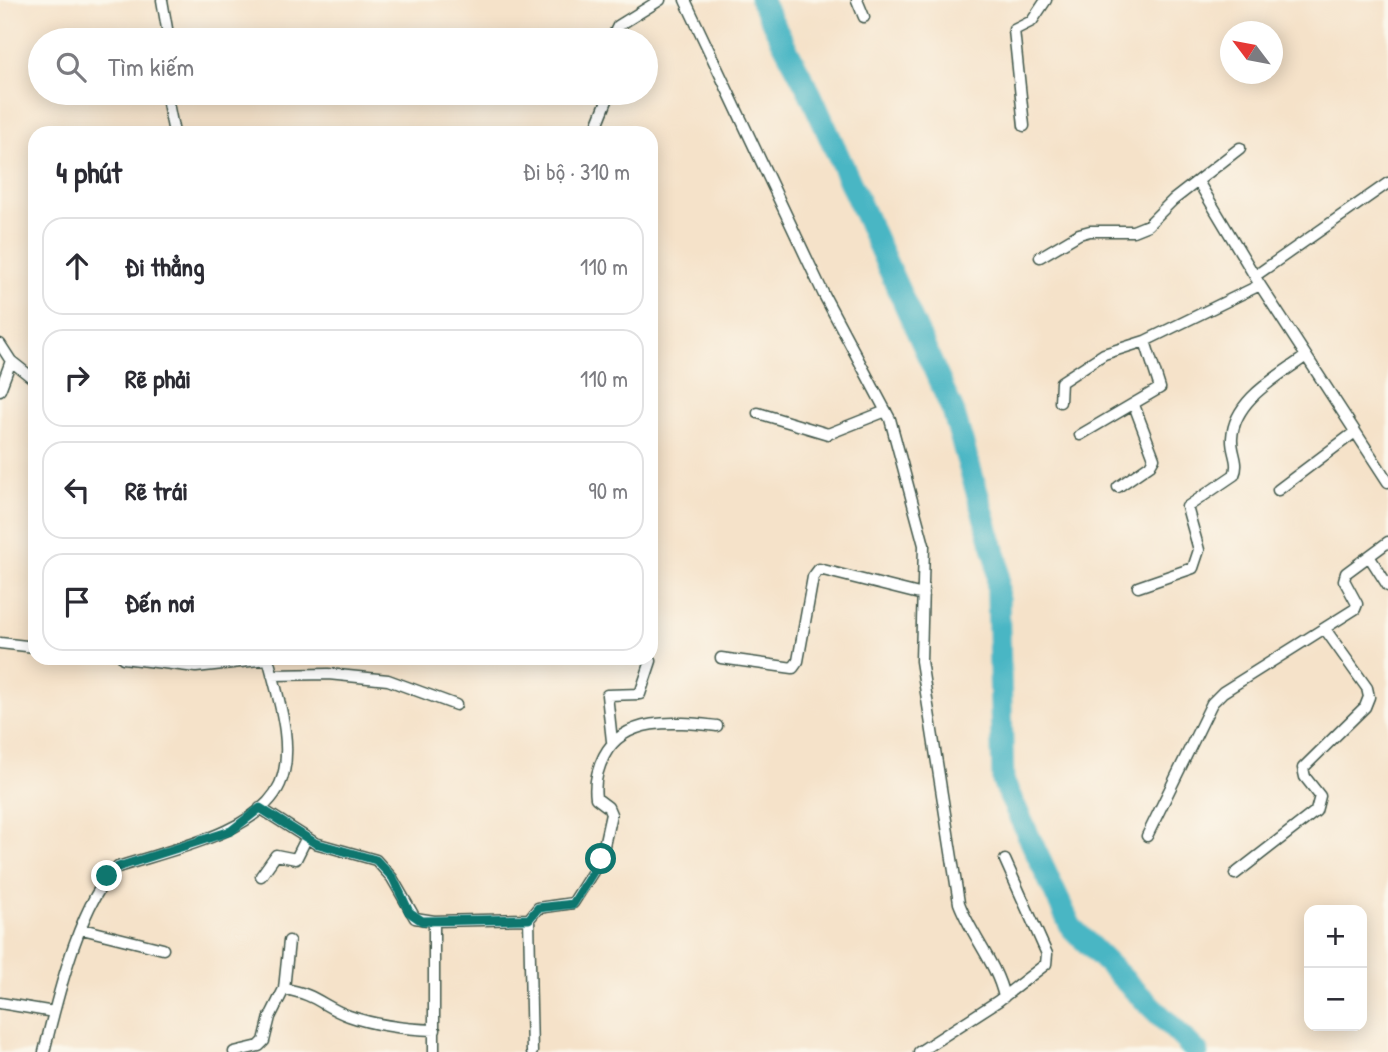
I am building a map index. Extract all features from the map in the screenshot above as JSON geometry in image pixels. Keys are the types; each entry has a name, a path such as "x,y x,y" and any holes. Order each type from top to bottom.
{"street":[{"path":"162,0 167,28"},
{"path":"617,28 660,0"},
{"path":"685,0 824,295 886,411 924,545 921,661 959,904 1004,997"},
{"path":"857,0 864,17"},
{"path":"1024,126 1014,30 1032,21 1046,0"},
{"path":"168,105 173,126"},
{"path":"597,126 605,105"},
{"path":"1040,257 1079,234 1090,231 1133,231 1148,225 1173,200 1199,183 1240,148"},
{"path":"1199,183 1258,281 1388,482"},
{"path":"1060,402 1060,382 1104,354 1145,341 1258,281 1388,183"},
{"path":"1080,435 1160,388 1145,341"},
{"path":"0,344 11,360 28,374"},
{"path":"1138,587 1193,568 1199,551 1187,507 1234,475 1237,461 1232,442 1233,429 1244,405 1306,356"},
{"path":"0,390 11,360"},
{"path":"1118,487 1150,465 1154,458 1134,405"},
{"path":"758,413 828,434 886,411"},
{"path":"1278,489 1355,432"},
{"path":"1147,835 1212,703 1223,692 1355,609 1356,601 1344,580 1346,573 1388,542"},
{"path":"1369,556 1388,586"},
{"path":"721,658 793,668 798,661 813,577 819,569 923,595"},
{"path":"1235,874 1316,811 1320,796 1305,778 1303,768 1365,707 1367,688 1325,629"},
{"path":"0,643 28,646"},
{"path":"180,665 225,665"},
{"path":"46,1051 54,1012 82,929 100,887 118,867 231,831 260,808 281,783 285,765 282,717 268,665"},
{"path":"532,1052 529,919 538,908 573,904 601,859 611,814 608,807 596,799 596,778 612,741 607,695 640,694 650,665"},
{"path":"272,675 328,674 388,680 456,705"},
{"path":"612,741 630,730 657,724 717,726"},
{"path":"260,808 306,839 376,860 393,878 409,912 415,918 434,922 529,919"},
{"path":"261,876 276,855 296,859 306,839"},
{"path":"919,1052 1004,997 1044,967 1048,958 1005,860"},
{"path":"434,922 434,1052"},
{"path":"82,929 163,948"},
{"path":"234,1052 259,1046 264,1041 270,1017 284,989 289,941"},
{"path":"284,989 306,993 349,1017 396,1028 435,1030"},
{"path":"0,1003 54,1012"}],"waterway":[{"path":"761,0 810,93 953,411 997,560 1003,781 1071,927 1197,1052"}],"route":[{"path":"107,876 118,867 231,831 260,808 306,839 327,847 364,855 385,866 409,912 422,921 529,919 531,913 538,908 573,904 601,859"}]}
